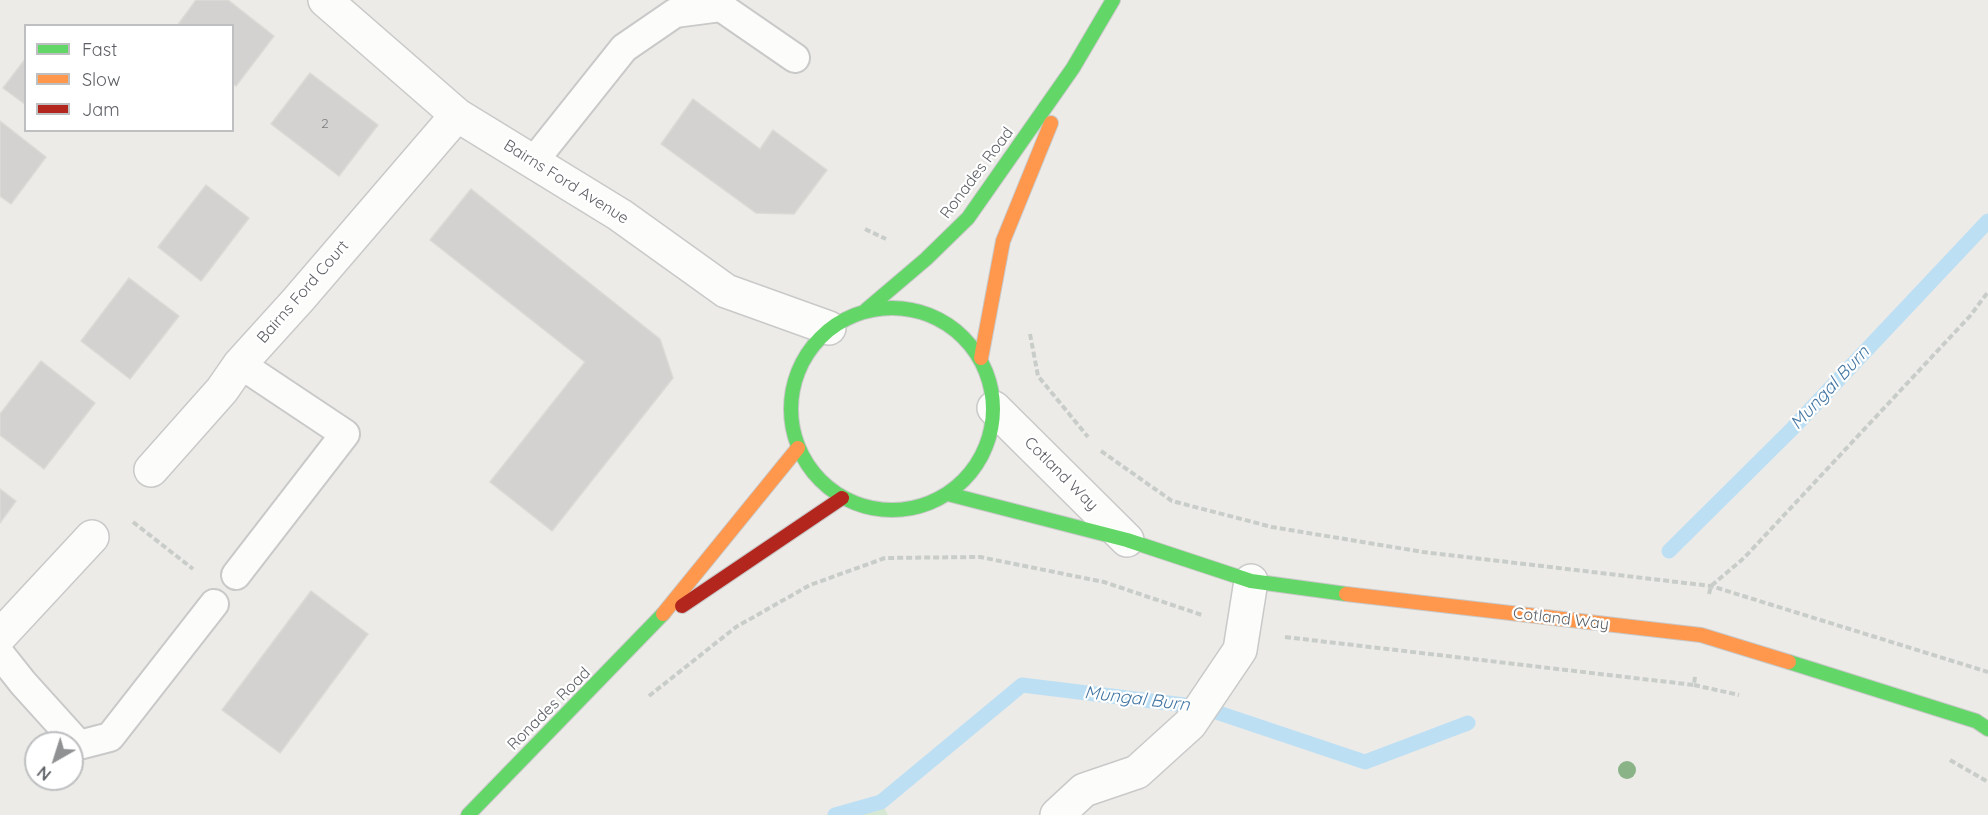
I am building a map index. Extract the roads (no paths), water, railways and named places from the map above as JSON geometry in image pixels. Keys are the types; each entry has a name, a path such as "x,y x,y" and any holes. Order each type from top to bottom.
{"main road":[{"name":"Ronades Road","path":"866,310 926,259 968,218 1073,68 1113,0"},
{"name":"Ronades Road","path":"981,358 1003,241 1073,68"},
{"path":"910,308 944,321 981,358 994,408 982,456 948,494 914,508 877,510 842,498 816,476 798,448 790,411 800,364 829,328 866,310 910,308"},
{"name":"Ronades Road","path":"468,815 653,626 798,448"},
{"name":"Cotland Way","path":"948,494 1127,540 1251,581 1318,591 1701,635 1976,721 1988,729"},
{"name":"Ronades Road","path":"653,626 842,498"}],"street":[{"name":"Bairns Ford Avenue","path":"325,0 457,115 620,215 726,291 829,328"},
{"name":"Bairns Ford Court","path":"151,470 457,115"},
{"name":"Cotland Way","path":"994,408 1127,540"},
{"path":"0,636 92,537"},
{"path":"1057,815 1084,790 1137,772 1190,724 1242,640 1251,581"}],"lane":[{"path":"533,162 624,48 675,13 721,7 795,58"},
{"path":"236,575 345,434 240,364"},
{"path":"0,654 79,745 110,737 214,604"}],"waterway":[{"name":"Mungal Burn","path":"1669,551 1792,429 1988,221"},
{"name":"Mungal Burn","path":"835,815 881,802 1022,685 1201,707 1365,762 1468,723"}]}
